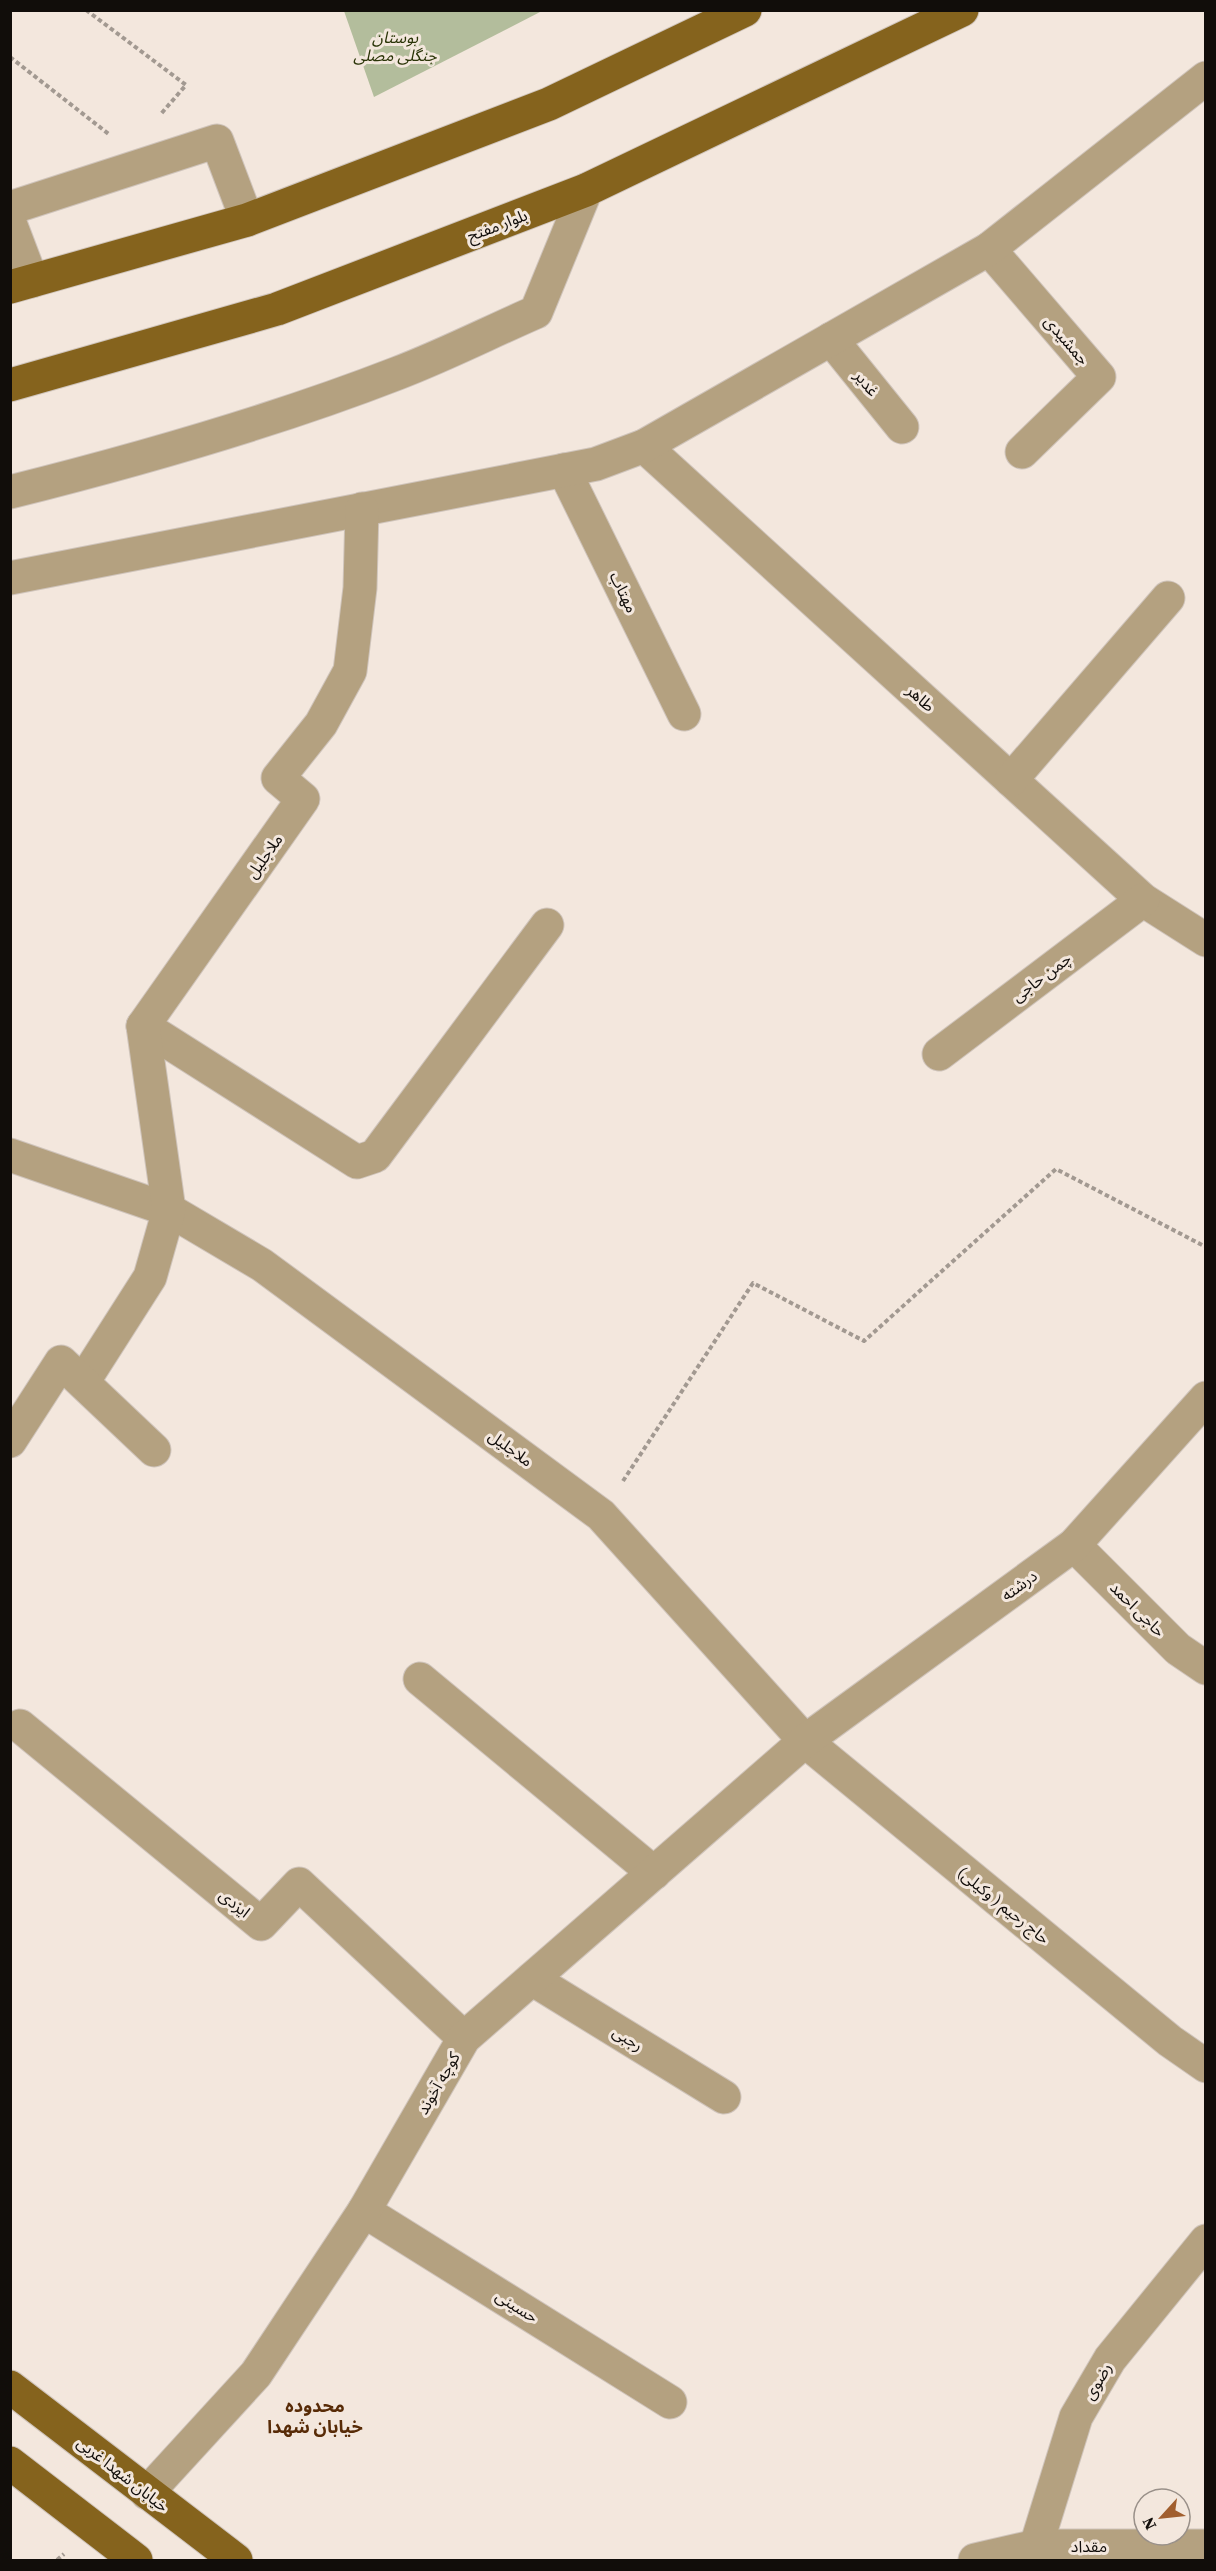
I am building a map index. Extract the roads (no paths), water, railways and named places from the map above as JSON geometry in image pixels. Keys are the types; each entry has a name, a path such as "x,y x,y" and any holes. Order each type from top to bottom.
{"main road":[{"path":"21,284 247,220 549,105 745,10"},
{"name":"بلوار مفتح","path":"10,385 277,309 586,190 962,10"},
{"name":"خیابان شهدا غربی","path":"10,2387 236,2560"},
{"path":"10,2463 136,2560"}],"street":[{"path":"10,578 596,464 644,446 989,249 1206,78"},
{"path":"10,208 217,141 247,220"},
{"path":"10,492 261,422 400,373 536,312 586,190"},
{"path":"10,223 21,284"},
{"name":"جمشیدی","path":"989,249 1099,377 1022,452"},
{"name":"غدیر","path":"831,339 902,427"},
{"name":"طاهر","path":"644,446 1143,900 1206,940"},
{"name":"مهتاب","path":"564,470 684,714"},
{"name":"ملاجلیل","path":"143,1026 303,799 278,778 321,724 350,671 360,588 362,509"},
{"path":"1011,780 1168,598"},
{"name":"چمن حاجی","path":"939,1054 1143,900"},
{"path":"143,1026 357,1162 375,1156 547,925"},
{"path":"83,1382 150,1277 169,1210 143,1026"},
{"name":"ملاجلیل","path":"10,1155 169,1210 262,1265 601,1515 805,1742"},
{"path":"10,1441 62,1362 154,1450"},
{"name":"درشته","path":"805,1742 1074,1545 1206,1398"},
{"name":"حاجی احمد","path":"1074,1545 1178,1649 1206,1668"},
{"path":"420,1679 654,1873"},
{"name":"ایزدی","path":"20,1726 261,1924 299,1884 464,2038"},
{"name":"کوچه آخوند","path":"147,2493 256,2374 364,2211 464,2038 805,1742"},
{"name":"حاج رحیم ( وکیلی)","path":"805,1742 1170,2041 1206,2066"},
{"name":"رجبی","path":"532,1979 724,2097"},
{"name":"حسینی","path":"364,2211 670,2402"},
{"name":"رضوی","path":"1036,2546 1076,2417 1110,2359 1206,2241"},
{"name":"مقداد","path":"975,2560 1036,2546 1206,2546"}],"district":[{"name":"محدوده خیابان شهدا","path":"315,2415"}],"park label":[{"name":"بوستان جنگلی مصلی","path":"395,46"}]}
